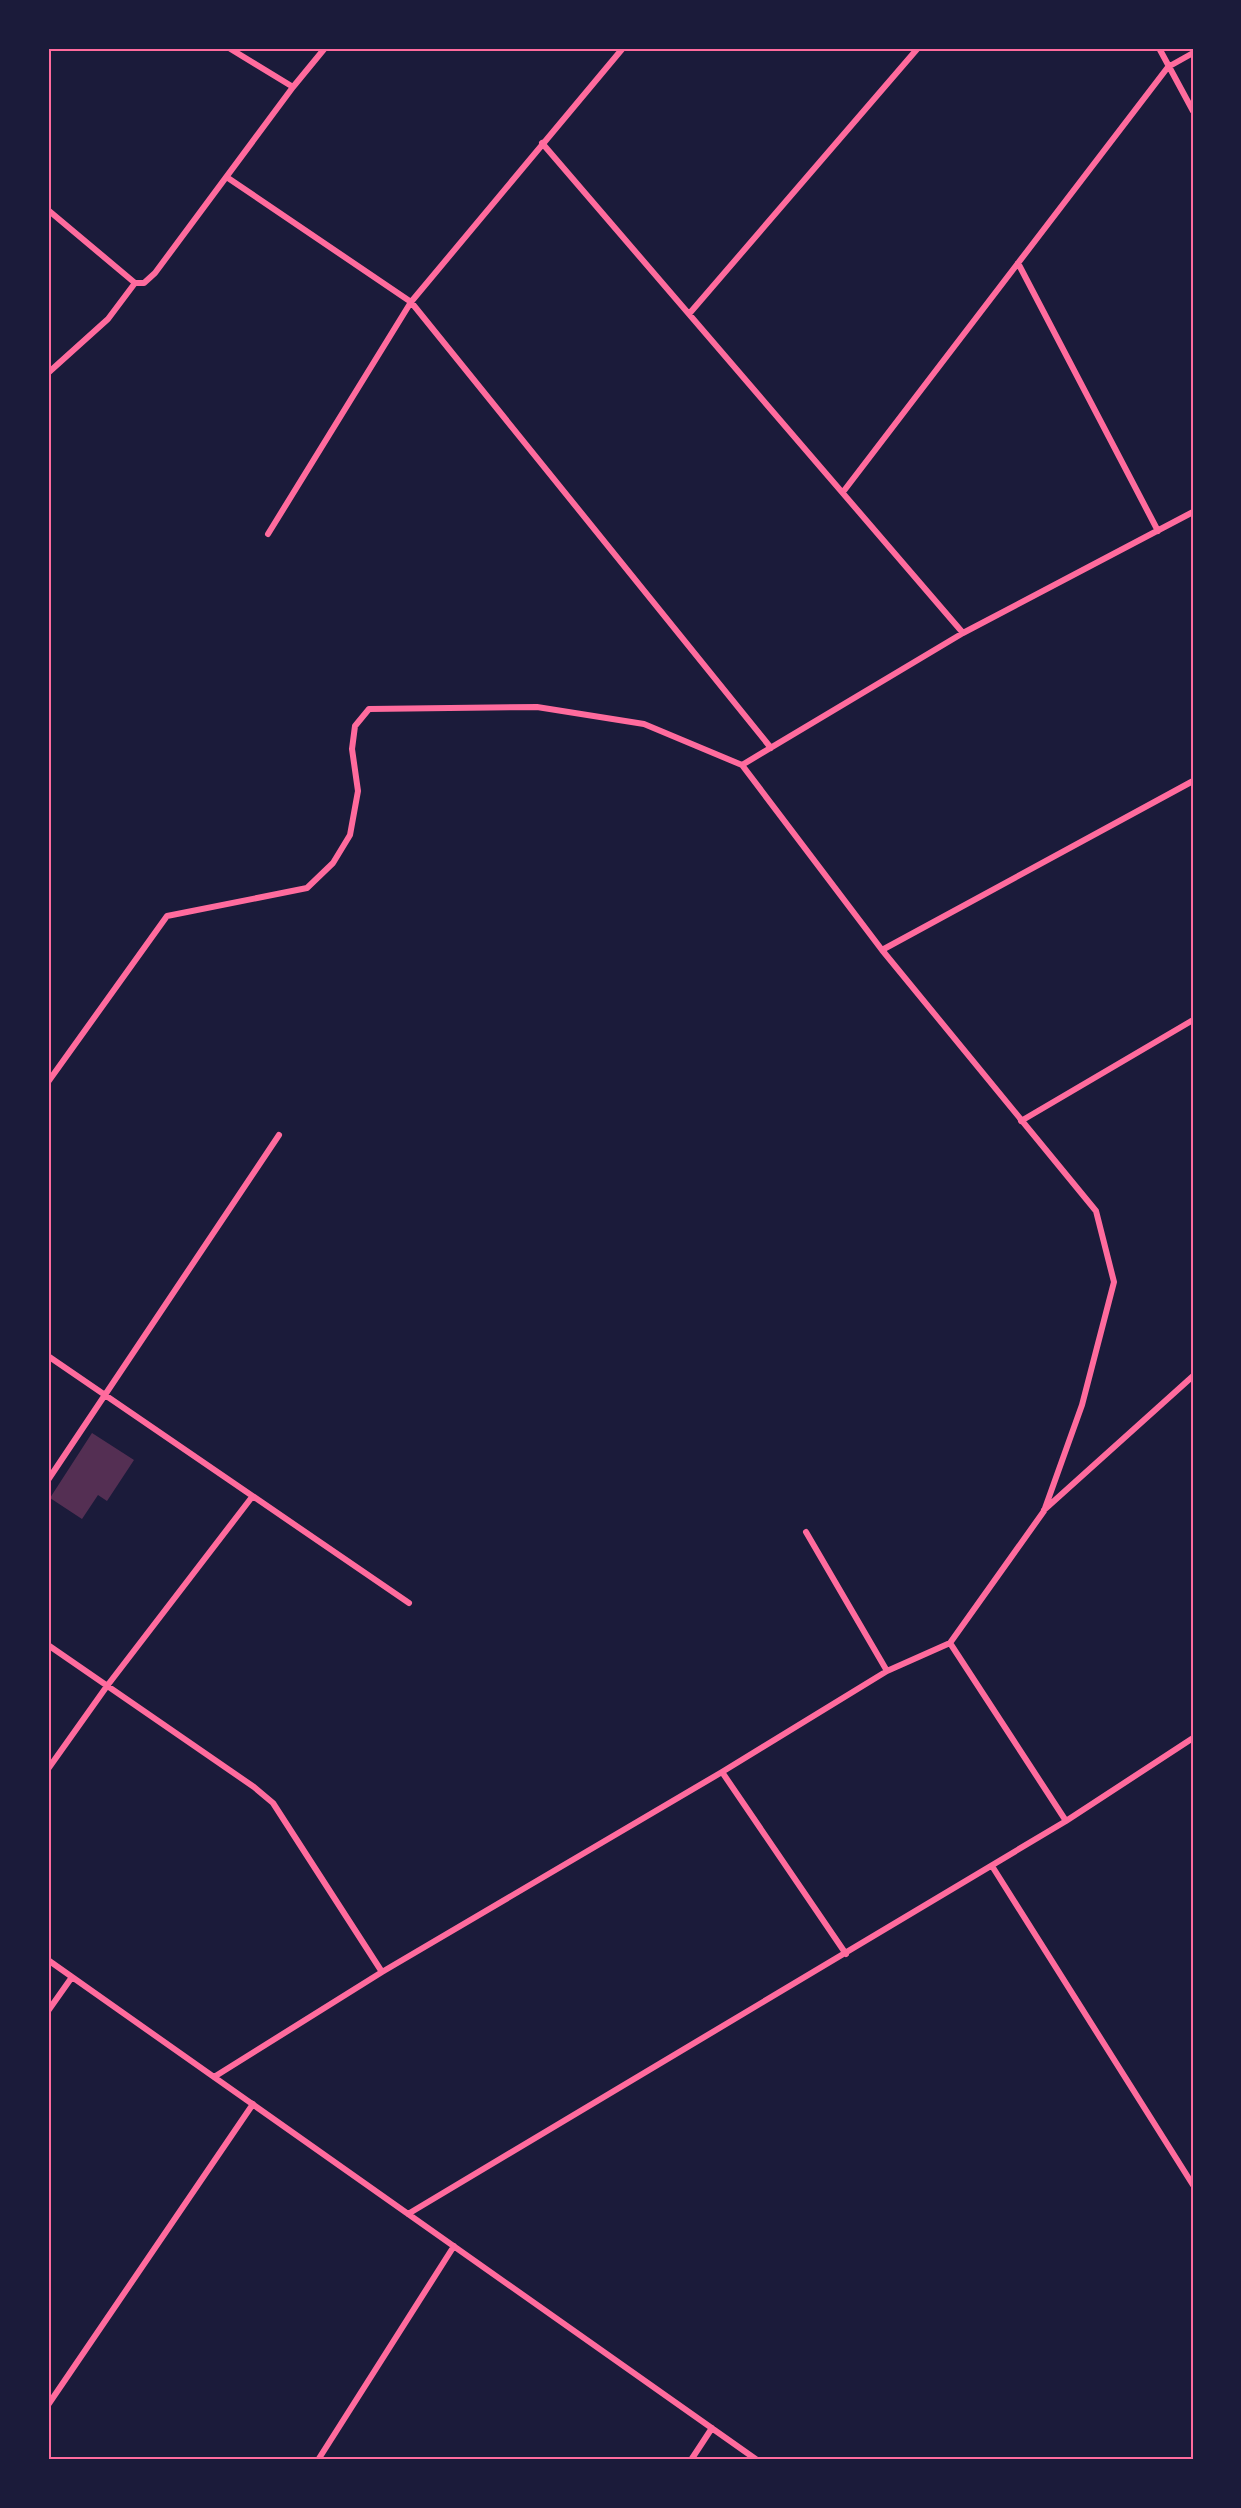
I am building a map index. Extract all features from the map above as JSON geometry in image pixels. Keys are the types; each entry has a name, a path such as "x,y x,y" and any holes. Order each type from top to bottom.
{"street":[{"path":"229,48 293,87"},
{"path":"48,210 135,282 144,283 155,273 228,178 293,87 325,48"},
{"path":"268,534 411,302 623,48"},
{"path":"689,314 918,48"},
{"path":"1158,48 1193,111"},
{"path":"843,492 1168,67 1193,53"},
{"path":"542,143 963,633"},
{"path":"228,178 411,302 771,748"},
{"path":"1018,264 1158,531"},
{"path":"48,373 108,319 135,282"},
{"path":"742,765 963,633 1193,512"},
{"path":"48,1082 167,916 307,888 333,863 350,835 357,791 352,749 355,726 369,709 537,707 644,724 742,765 882,950 1096,1211 1114,1282 1082,1406 1044,1511"},
{"path":"882,950 1193,781"},
{"path":"1021,1121 1193,1020"},
{"path":"48,1480 279,1136"},
{"path":"48,1356 409,1603"},
{"path":"214,2077 382,1972 722,1772 887,1671 950,1643 1044,1511 1193,1376"},
{"path":"48,1769 107,1686 252,1497"},
{"path":"806,1532 887,1671"},
{"path":"950,1643 1066,1821"},
{"path":"48,1645 254,1787 273,1803 382,1972"},
{"path":"408,2214 992,1866 1192,1740"},
{"path":"722,1772 846,1954"},
{"path":"992,1866 1193,2185"},
{"path":"48,1960 757,2460"},
{"path":"48,2011 72,1977"},
{"path":"48,2405 253,2104"},
{"path":"318,2460 454,2246"},
{"path":"691,2460 712,2428"}],"building":[{"path":"92,1433 134,1460 107,1501 98,1495 82,1519 50,1498"}]}
